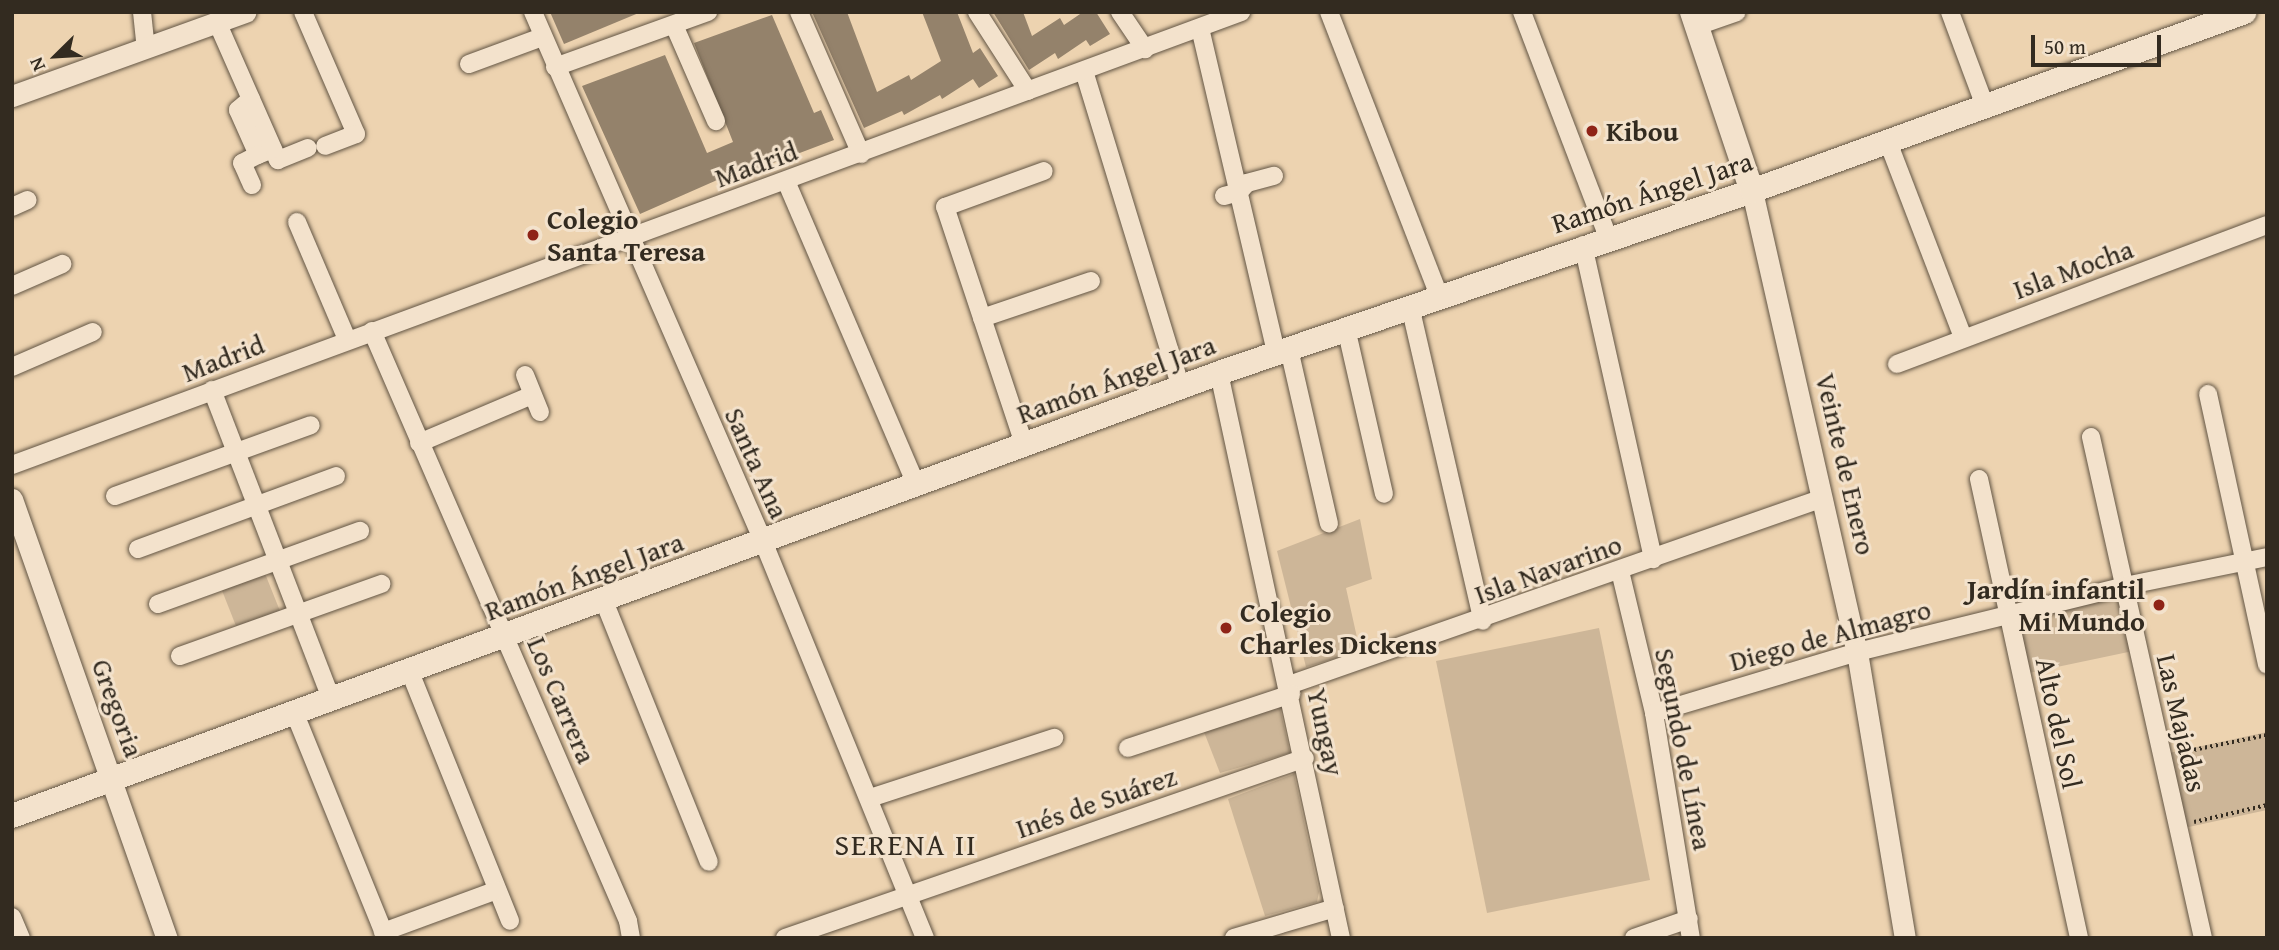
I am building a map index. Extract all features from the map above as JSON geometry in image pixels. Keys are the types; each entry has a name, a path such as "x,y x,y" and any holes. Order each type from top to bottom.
{"main road":[{"name":"Ramón Ángel Jara","path":"12,816 507,637 1219,373 1583,245 1752,191 2245,12"},
{"name":"Veinte de Enero","path":"1695,19 1752,191"}],"street":[{"path":"142,12 146,48"},
{"path":"12,96 245,12"},
{"path":"217,22 251,99 265,152 278,160 356,134 303,12"},
{"name":"Santa Ana","path":"533,12 763,541 925,938"},
{"path":"555,67 708,12"},
{"path":"799,12 861,154"},
{"path":"977,12 1028,91"},
{"path":"1120,12 1145,49"},
{"name":"Madrid","path":"12,465 346,339 631,239 1241,12"},
{"path":"1329,12 1439,296"},
{"path":"1522,12 1608,237"},
{"path":"1695,19 1737,12"},
{"path":"1950,12 1984,106"},
{"path":"674,25 716,121"},
{"path":"1200,28 1231,194 1283,351 1329,523"},
{"path":"469,64 542,37"},
{"path":"1084,71 1181,388"},
{"path":"1888,142 1963,337"},
{"path":"252,186 242,163 265,152"},
{"path":"1024,444 945,207 1044,171"},
{"path":"1231,194 1247,183 1274,176"},
{"path":"786,181 915,485"},
{"name":"Veinte de Enero","path":"1752,191 1857,652 1905,938"},
{"path":"297,222 346,339"},
{"name":"Isla Mocha","path":"1897,364 2267,225"},
{"path":"1583,245 1653,559"},
{"path":"12,286 62,264"},
{"path":"982,318 1091,281"},
{"path":"1410,306 1483,621"},
{"path":"1346,328 1384,494"},
{"name":"Los Carrera","path":"372,331 419,443 507,637 628,921 631,938"},
{"path":"12,367 93,332"},
{"name":"Yungay","path":"1219,373 1305,758 1341,938"},
{"path":"524,375 540,412"},
{"path":"212,390 332,701"},
{"path":"2208,394 2267,665"},
{"path":"419,443 532,395"},
{"path":"115,496 311,425"},
{"name":"Las Majadas","path":"2091,437 2203,938"},
{"path":"138,549 336,476"},
{"name":"Alto del Sol","path":"1979,479 2079,938"},
{"name":"Isla Navarino","path":"1128,748 1823,498"},
{"name":"Gregoria","path":"12,499 114,779 167,938"},
{"path":"158,604 360,531"},
{"name":"Diego de Almagro","path":"1654,713 1857,652 2125,586 2267,557"},
{"name":"Segundo de Línea","path":"1619,571 1654,713 1691,938"},
{"path":"180,656 381,584"},
{"path":"604,601 709,862"},
{"path":"411,672 510,921"},
{"path":"295,714 385,935 497,890"},
{"path":"870,798 1054,738"},
{"name":"Inés de Suárez","path":"785,938 1305,758"},
{"path":"1234,938 1335,908"},
{"path":"12,917 21,938"},
{"path":"1634,938 1689,919"}],"path":[{"path":"2162,756 2267,735"},
{"path":"2178,825 2267,805"}],"shaded area":[{"path":"1360,519 1372,579 1346,588 1360,651 1306,667 1277,551"},
{"path":"264,571 280,611 236,626 221,588"},
{"path":"2122,596 2133,651 2029,673 2017,621"},
{"path":"1599,628 1650,880 1487,913 1436,661"},
{"path":"1279,704 1290,753 1220,773 1204,732"},
{"path":"2267,732 2267,810 2184,828 2169,753"},
{"path":"1294,774 1319,892 1317,902 1265,916 1228,799"}],"building":[{"path":"550,12 641,12 564,44"},
{"path":"812,12 847,12 877,92 909,75 911,80 941,61 922,12 957,12 973,53 980,48 998,76 979,88 973,79 942,99 940,95 904,115 902,111 864,128"},
{"path":"993,12 1023,12 1032,36 1060,18 1064,25 1083,12 1096,12 1110,34 1090,46 1086,40 1058,59 1055,53 1029,70"},
{"path":"772,15 814,113 821,110 834,140 726,181 724,177 640,214 582,86 665,55 707,153 733,142 694,43"}],"place":[{"name":"Kibou","path":"1592,131"},
{"name":"Colegio Santa Teresa","path":"533,235"},
{"name":"Jardín infantil Mi Mundo","path":"2159,605"},
{"name":"Colegio Charles Dickens","path":"1226,628"}],"district":[{"name":"SERENA II","path":"906,844"}]}
